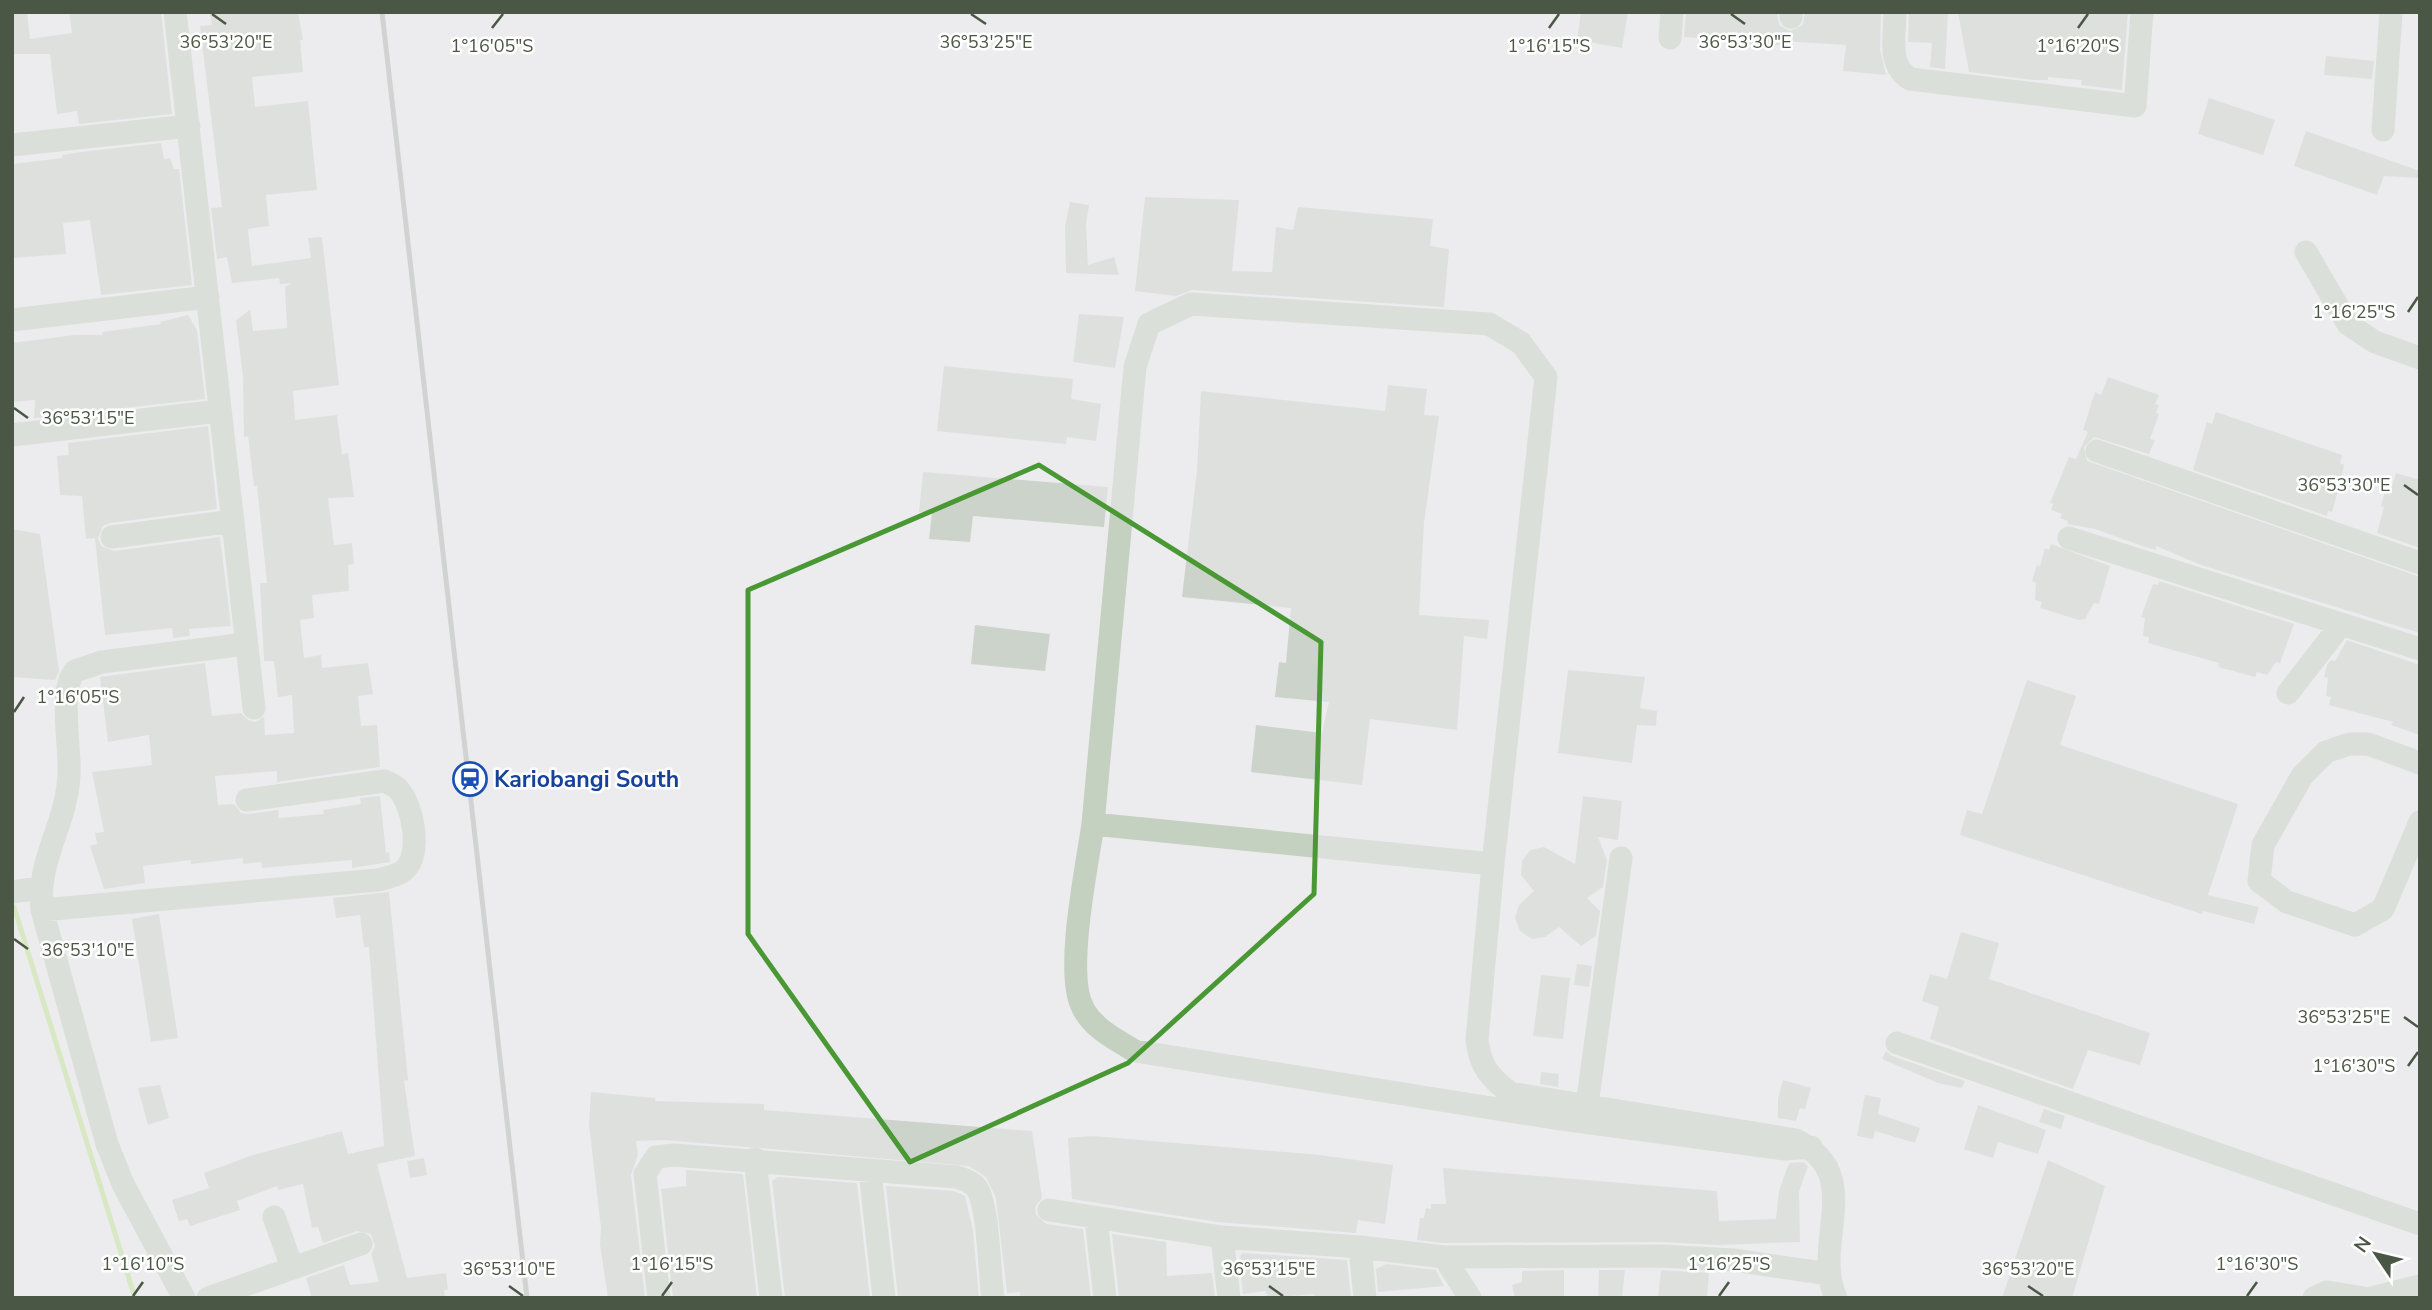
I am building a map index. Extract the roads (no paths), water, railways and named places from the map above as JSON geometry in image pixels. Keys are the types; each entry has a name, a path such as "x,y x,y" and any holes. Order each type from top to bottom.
{"street":[{"path":"174,12 254,708"},
{"path":"1670,38 1672,12"},
{"path":"1895,12 1894,64 1899,73 1910,79 2135,106 2142,12"},
{"path":"2383,130 2392,12"},
{"path":"12,145 189,126"},
{"path":"2306,252 2348,324 2375,342 2420,358"},
{"path":"12,320 208,297"},
{"path":"1811,1147 1785,1149 1554,1118 1135,1051 1103,1032 1082,1006 1074,960 1093,824 1135,367 1149,324 1191,304 1489,324 1521,343 1546,377 1493,864 1477,1040 1479,1059 1489,1077 1510,1093 1796,1140 1811,1147 1818,1151 1829,1168 1834,1201 1829,1274 1836,1298"},
{"path":"12,435 220,411"},
{"path":"2097,451 2420,563"},
{"path":"112,537 233,521"},
{"path":"2069,538 2340,626 2420,649"},
{"path":"2288,693 2340,626"},
{"path":"184,1298 123,1185 107,1144 41,899 68,794 66,687 75,670 102,662 246,644"},
{"path":"2420,763 2368,744 2349,744 2326,752 2302,776 2263,845 2259,881 2287,902 2355,925 2383,909 2420,822"},
{"path":"12,892 41,899 377,880 397,875 413,857 414,840 407,803 398,789 384,781 247,800"},
{"path":"1093,824 1493,864"},
{"path":"1587,1105 1621,858"},
{"path":"1897,1043 2420,1224"},
{"path":"659,1298 645,1174 656,1157 674,1155 755,1159 957,1177 970,1182 979,1191 982,1206 993,1298"},
{"path":"755,1159 771,1298"},
{"path":"870,1171 884,1298"},
{"path":"1049,1210 1222,1237 1360,1247 1444,1257 1661,1256 1733,1260 1829,1274"},
{"path":"274,1217 292,1267"},
{"path":"1096,1219 1105,1298"},
{"path":"1222,1237 1229,1298"},
{"path":"208,1298 361,1244"},
{"path":"1360,1247 1365,1298"},
{"path":"1444,1257 1470,1298"},
{"path":"2372,1298 2420,1286"},
{"path":"2314,1298 2327,1292 2364,1298"}],"waterway":[{"path":"14,907 135,1298"}],"railway":[{"path":"382,12 527,1298"}],"place":[{"name":"Kariobangi South","path":"470,779"}]}
